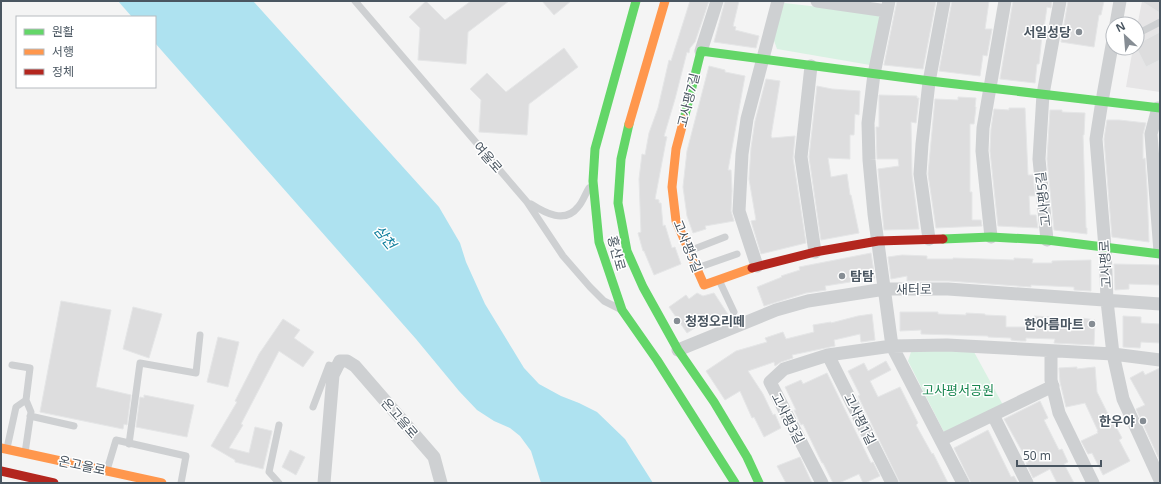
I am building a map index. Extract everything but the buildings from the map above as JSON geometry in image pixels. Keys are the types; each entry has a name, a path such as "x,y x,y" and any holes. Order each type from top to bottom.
{"street":[{"name":"홍산로","path":"636,1 595,149 593,181 599,242 622,310 657,360 735,483"},
{"name":"홍산로","path":"665,1 633,108 623,153 618,203 627,251 643,287 678,350 714,402 747,457 759,483"},
{"name":"고사평7길","path":"676,149 701,51 717,1"},
{"path":"757,266 739,211 742,154 746,119 778,1"},
{"path":"929,238 920,174 929,82 944,1"},
{"path":"1117,16 1120,1"},
{"path":"824,2 888,6 874,74 868,123 869,160 892,346 963,483"},
{"path":"991,237 982,151 983,128 1004,6"},
{"path":"1043,94 1059,7"},
{"path":"701,51 929,82 1159,108 1151,134 1160,253"},
{"name":"고사평로","path":"1110,56 1096,139 1105,248 1107,301 1113,354 1123,399 1160,480"},
{"path":"811,66 801,157 815,252"},
{"name":"고사평5길","path":"1043,94 1039,159 1047,240"},
{"name":"고사평5길","path":"676,149 672,187 676,222 704,285 757,266 815,252 878,241 991,237 1047,240 1105,248 1160,253"},
{"name":"새터로","path":"678,350 776,310 808,302 885,289 948,289 1160,304"},
{"name":"고사평3길","path":"822,483 770,382 784,369 828,355 892,346 947,345 1113,354 1160,360"},
{"path":"1051,351 1051,380 1059,413 1093,483"},
{"name":"고사평1길","path":"828,355 892,483"},
{"path":"324,483 333,375 342,364"},
{"name":"온고을로","path":"342,364 355,366 434,457 441,483"},
{"path":"941,440 1053,386"},
{"path":"993,415 1027,483"},
{"name":"온고을로","path":"4,449 162,483"},
{"path":"104,483 107,471"},
{"name":"온고을로","path":"1,472 54,483"}],"lane":[{"name":"여울로","path":"355,1 527,202 563,256 604,301 622,310"},
{"path":"1145,30 1160,22"},
{"path":"527,202 543,212 556,216 568,215 578,208 593,181"},
{"path":"689,251 725,237"},
{"path":"696,268 737,254"},
{"path":"719,280 734,312"},
{"path":"129,444 140,363 196,373 200,335"},
{"path":"313,407 330,365 342,364"},
{"path":"12,366 30,368 26,400 31,412 25,453"},
{"path":"4,449 16,407 26,400"},
{"path":"30,416 74,426"},
{"path":"279,425 269,472 279,483"},
{"path":"107,471 116,440 186,456 181,483"}],"shaded area":[{"path":"1142,1 1160,1 1160,92 1126,87 1132,56 1145,56 1145,16 1139,16"}],"green space":[{"path":"784,3 881,14 870,65 777,49 773,38"},
{"name":"고사평서공원","path":"912,349 974,352 1003,405 944,432 908,361"}],"water":[{"name":"삼천","path":"118,1 253,1 439,207 460,243 466,262 485,304 524,368 539,384 561,396 597,412 625,439 653,483 541,483 531,451 520,436 510,428 494,421 477,410 459,391 416,339 156,44 156,16 131,16"}],"traffic: fast":[{"path":"636,1 595,149 593,181 599,242 622,310 657,360 735,483"},
{"path":"684,119 701,51 930,81 1160,108"},
{"path":"629,124 621,159 618,203 627,251 643,287 678,350 714,402 747,457 759,483"},
{"path":"943,239 991,237 1047,240 1160,254"}],"traffic: slow":[{"path":"629,124 665,1"},
{"path":"684,119 676,149 672,187 676,221 704,285 752,268"},
{"path":"1,448 162,483"}],"traffic: jam":[{"path":"752,268 815,252 878,241 943,239"},
{"path":"1,471 54,483"}],"place":[{"name":"서일성당","path":"1079,32"},
{"name":"탐탐","path":"842,276"},
{"name":"청정오리떼","path":"677,321"},
{"name":"한아름마트","path":"1092,324"},
{"name":"한우야","path":"1143,421"}]}
